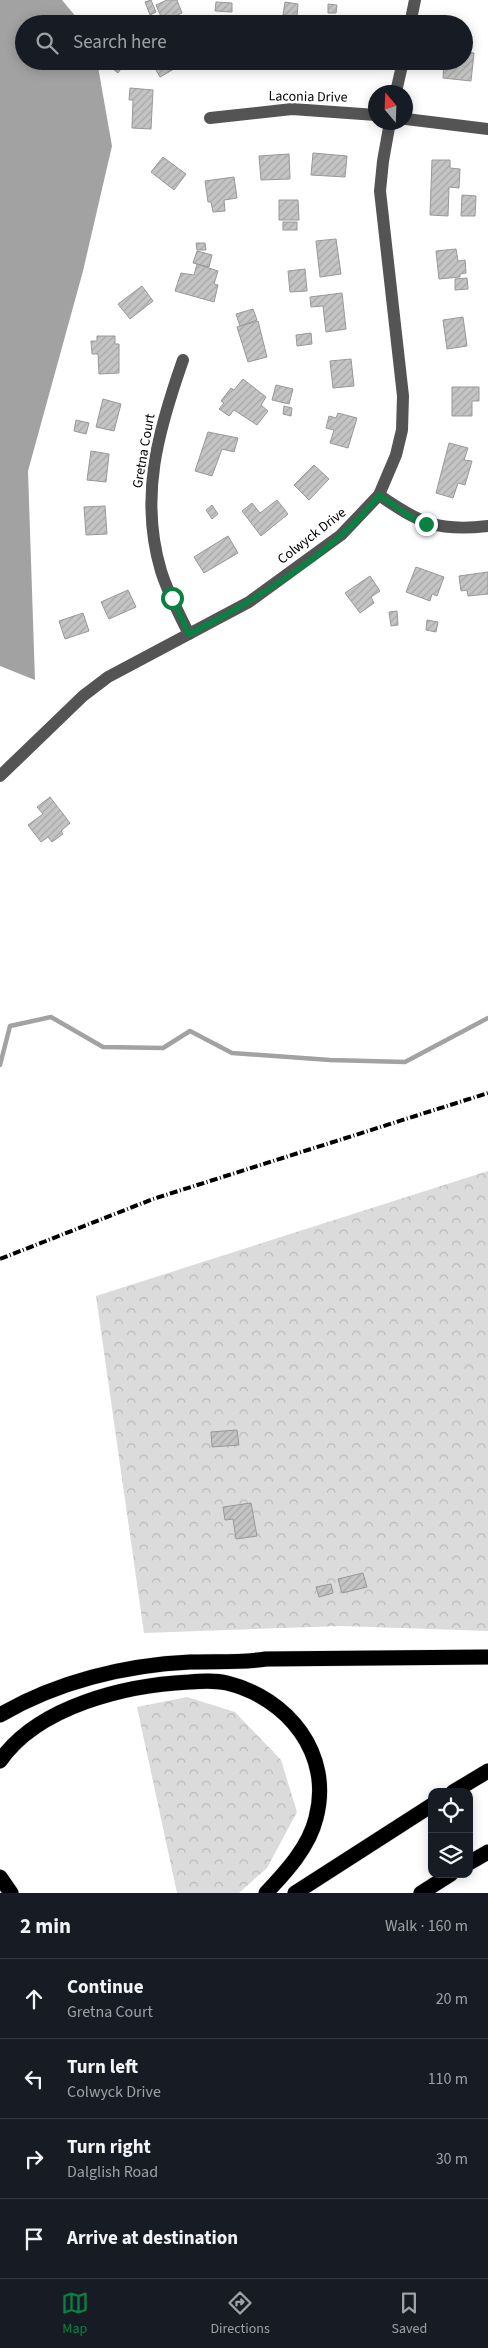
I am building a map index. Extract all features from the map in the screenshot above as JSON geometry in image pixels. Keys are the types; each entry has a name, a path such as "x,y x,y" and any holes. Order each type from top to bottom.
{"highway":[{"path":"0,1715 67,1686 119,1670 146,1666 190,1662 240,1663 266,1658 488,1657"},
{"path":"0,1761 9,1748 34,1727 61,1713 127,1690 178,1682 212,1681 226,1682 270,1700 291,1718 306,1741 316,1767 319,1800 316,1819 300,1852 266,1893"},
{"path":"460,1788 488,1771"},
{"path":"295,1893 428,1807"},
{"path":"473,1861 488,1852"},
{"path":"0,1877 11,1893"},
{"path":"421,1893 445,1878"}],"street":[{"path":"412,15 415,0"},
{"path":"398,85 401,70"},
{"name":"Laconia Drive","path":"210,118 292,108 368,114"},
{"path":"413,120 488,129"},
{"name":"Colwyck Drive","path":"0,776 83,696 108,677 249,602 341,535 379,495 396,455 402,430 401,371 380,191 389,130"},
{"name":"Gretna Court","path":"183,360 169,398 156,452 150,501 155,545 162,573 189,634"},
{"path":"379,495 409,516 426,524 455,529 488,526"}],"green space":[{"path":"488,1171 488,1631 342,1626 144,1633 96,1296"},
{"path":"187,1697 235,1712 281,1760 297,1812 267,1868 239,1893 177,1893 137,1707"}],"shaded area":[{"path":"0,0 62,0 74,15 15,15 15,70 99,70 112,146 83,271 28,471 35,680 0,666"}],"building":[{"path":"151,0 156,12 150,15 145,2"},
{"path":"167,0 177,0 182,13 177,15 160,15 156,5"},
{"path":"216,2 232,3 232,12 215,11"},
{"path":"285,2 298,4 297,15 283,15"},
{"path":"328,4 337,5 336,13 328,13"},
{"path":"156,70 172,70 160,77"},
{"path":"443,70 472,70 471,81 443,78"},
{"path":"130,88 153,90 151,129 132,128 133,100 129,100"},
{"path":"313,153 347,156 345,177 311,175"},
{"path":"289,154 290,179 261,180 259,156"},
{"path":"163,157 186,174 174,190 151,172"},
{"path":"432,160 450,160 450,168 460,169 459,188 449,187 448,216 430,215"},
{"path":"234,177 237,198 224,200 225,211 213,212 211,202 208,202 205,181"},
{"path":"462,195 476,196 475,216 461,216"},
{"path":"279,200 298,200 299,220 279,220"},
{"path":"283,222 297,222 297,230 283,230"},
{"path":"336,239 341,274 320,277 316,241"},
{"path":"196,243 205,243 206,250 197,250"},
{"path":"456,249 458,261 465,260 466,273 460,274 460,277 439,279 436,251"},
{"path":"197,251 212,255 209,267 193,263"},
{"path":"197,264 218,271 214,284 218,285 214,302 175,291 181,273 194,275"},
{"path":"305,269 307,291 290,292 288,271"},
{"path":"467,278 468,289 455,290 455,279"},
{"path":"142,286 153,301 130,319 118,304"},
{"path":"342,293 346,329 326,332 323,306 311,307 310,297"},
{"path":"253,309 257,320 240,326 236,314"},
{"path":"463,317 467,346 447,349 443,320"},
{"path":"258,321 267,357 248,362 237,327"},
{"path":"311,333 312,344 297,346 296,335"},
{"path":"97,336 115,336 115,344 119,344 119,373 99,374 98,354 92,354 91,341 97,341"},
{"path":"351,359 354,386 333,388 330,361"},
{"path":"243,379 266,397 261,405 268,411 257,425 234,410 229,416 219,409 224,403 221,401 231,388 234,390"},
{"path":"276,385 293,389 289,404 272,400"},
{"path":"452,387 479,387 479,401 472,401 472,416 452,416"},
{"path":"103,399 121,404 114,431 96,427"},
{"path":"284,406 292,408 291,416 283,414"},
{"path":"338,413 357,418 348,448 330,443 334,430 326,428 329,416 336,418"},
{"path":"76,420 89,423 86,434 74,431"},
{"path":"208,432 238,438 234,452 222,449 212,476 195,471"},
{"path":"449,443 468,448 464,460 472,461 465,485 458,483 453,498 436,493"},
{"path":"91,451 109,454 106,482 87,480"},
{"path":"314,465 329,479 309,500 294,485"},
{"path":"277,500 288,514 261,536 242,511 252,503 260,513"},
{"path":"212,505 218,514 212,519 206,510"},
{"path":"105,506 107,534 86,535 84,507"},
{"path":"228,536 238,553 204,573 194,557"},
{"path":"416,567 444,577 437,596 432,594 430,601 406,592"},
{"path":"488,572 488,594 468,596 467,590 461,591 459,576"},
{"path":"370,576 380,591 371,597 374,603 360,613 345,593"},
{"path":"128,590 136,607 109,619 101,602"},
{"path":"397,611 398,625 391,626 389,612"},
{"path":"83,613 89,631 65,639 59,621"},
{"path":"427,620 438,622 436,632 426,630"},
{"path":"50,797 70,823 61,831 63,834 52,842 48,837 41,842 28,825 43,814 37,807"},
{"path":"237,1430 239,1445 212,1447 211,1432"},
{"path":"251,1503 257,1536 236,1539 233,1519 225,1520 223,1507"},
{"path":"363,1573 367,1587 342,1593 338,1579"},
{"path":"331,1584 333,1593 319,1597 316,1587"}],"waterway":[{"path":"0,1065 10,1026 51,1017 103,1047 163,1048 190,1031 232,1053 330,1060 405,1062 488,1018"}],"railway":[{"path":"0,1259 153,1199 488,1093"}],"route":[{"path":"172,598 189,634 222,618 295,570 341,535 357,521 379,495 409,516 426,524"}]}
